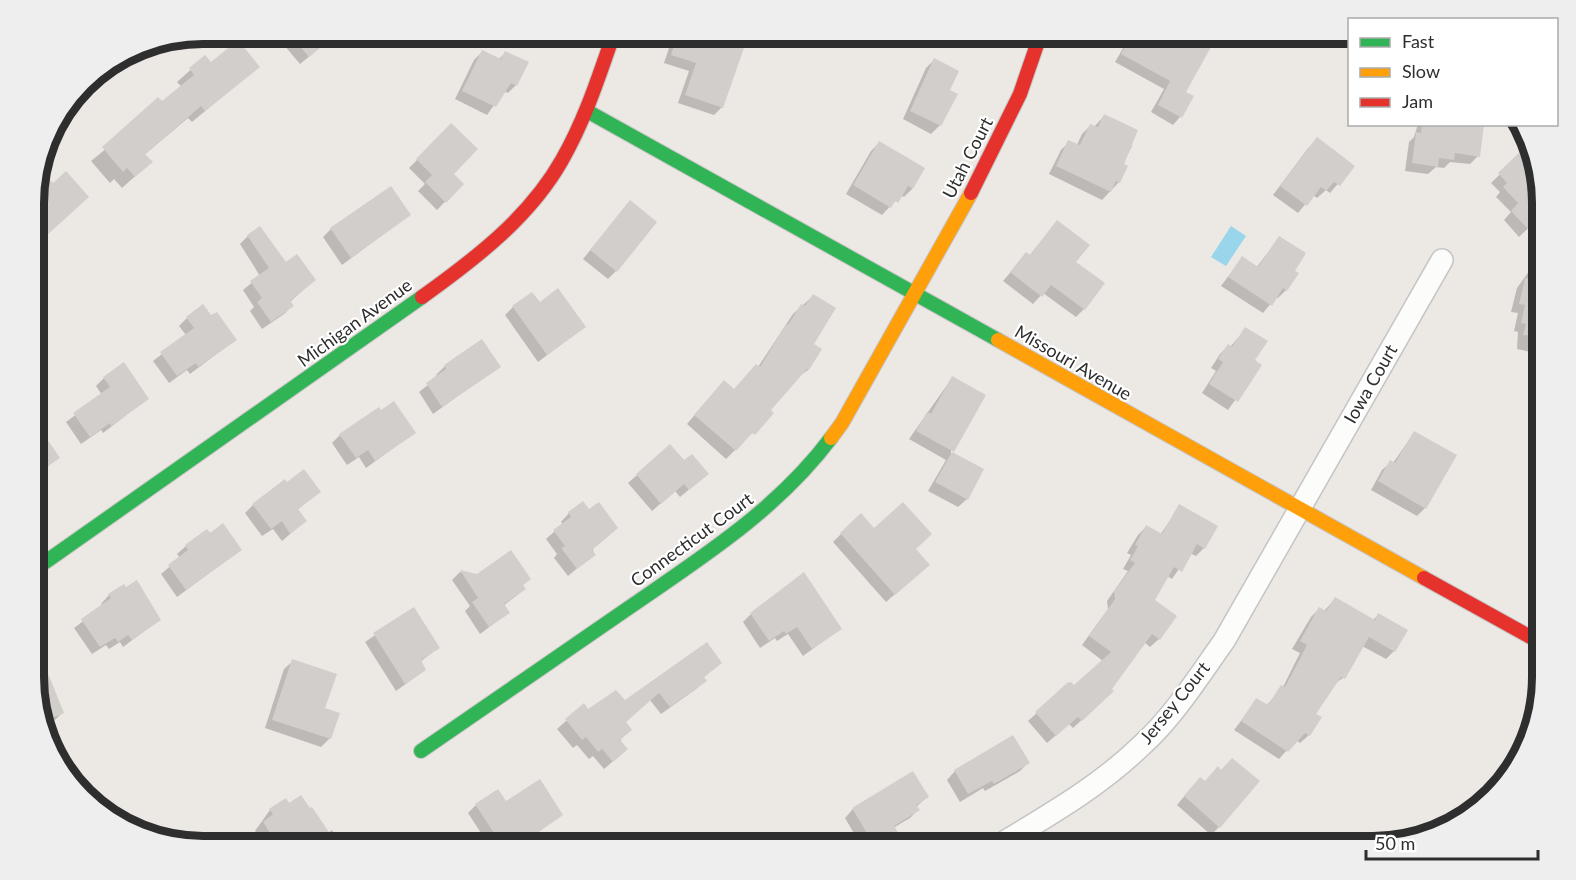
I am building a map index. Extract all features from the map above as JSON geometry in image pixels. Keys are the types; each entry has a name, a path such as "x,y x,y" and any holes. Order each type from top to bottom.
{"street":[{"name":"Michigan Avenue","path":"44,563 177,473 423,296 503,231 549,180 572,145 587,111 610,44"},
{"name":"Utah Court","path":"915,292 962,210 1005,125 1037,44"},
{"name":"Missouri Avenue","path":"587,111 1532,638"},
{"name":"Iowa Court","path":"1299,508 1442,260"},
{"name":"Connecticut Court","path":"421,752 707,554 784,493 806,471 842,423 915,292"},
{"name":"Jersey Court","path":"1014,836 1091,789 1144,745 1194,684 1224,641 1299,508"}],"water":[{"path":"1231,226 1246,236 1226,266 1211,257"}],"building":[{"path":"233,44 241,44 260,67 205,111 201,106 145,154 153,162 135,177 127,168 123,172 102,147 158,97 162,101 194,75 189,68 205,55 211,62"},
{"path":"298,44 325,44 309,57"},
{"path":"674,44 745,45 723,108 685,95 696,63 671,55"},
{"path":"1127,44 1206,44 1211,47 1186,92 1194,96 1182,118 1158,105 1170,81 1121,54"},
{"path":"482,50 501,59 505,51 529,62 517,86 511,83 496,107 462,91"},
{"path":"934,58 959,71 950,90 958,94 941,126 910,111"},
{"path":"1104,114 1138,130 1124,164 1128,166 1120,183 1116,181 1111,192 1056,166 1068,140 1080,145 1090,124 1098,127"},
{"path":"451,123 478,149 454,174 464,184 446,203 425,182 432,175 416,159"},
{"path":"1422,126 1484,126 1480,157 1455,153 1454,160 1439,158 1438,167 1412,163 1416,132 1421,133"},
{"path":"1317,137 1355,166 1340,186 1334,182 1326,191 1321,187 1307,206 1280,186"},
{"path":"879,141 925,168 913,189 908,186 898,203 895,201 891,208 853,185"},
{"path":"1523,149 1532,192 1532,226 1528,229 1511,211 1518,203 1503,187 1507,183 1498,173"},
{"path":"66,171 89,197 47,235 44,232 45,181 48,178 53,183"},
{"path":"391,186 411,215 351,258 330,228"},
{"path":"630,200 657,222 617,272 590,250"},
{"path":"1057,220 1090,245 1076,262 1105,283 1085,310 1051,285 1042,297 1010,272 1026,252 1030,255"},
{"path":"260,226 286,262 297,254 316,280 290,301 294,306 271,322 257,302 262,298 250,281 269,268 247,235"},
{"path":"1279,236 1306,253 1295,271 1299,273 1287,291 1283,288 1272,306 1228,277 1242,256 1258,267"},
{"path":"1532,275 1532,336 1523,335 1526,324 1521,323 1525,305 1519,304 1525,278 1531,279"},
{"path":"558,288 586,327 547,355 512,306 532,292 540,302"},
{"path":"813,294 836,308 814,344 822,349 809,370 807,369 771,410 774,413 755,435 752,433 736,451 694,415 724,380 734,389 756,364 760,367 786,324 788,325 801,304 805,306"},
{"path":"203,304 211,315 217,312 237,340 198,367 196,363 177,376 160,352 194,328 186,317"},
{"path":"1245,327 1268,341 1255,360 1262,365 1238,402 1209,384 1223,362 1218,359 1228,344 1232,347"},
{"path":"482,339 501,367 442,407 426,383 446,369 444,365"},
{"path":"124,362 149,399 111,426 110,423 90,437 73,413 110,387 103,377"},
{"path":"952,376 986,395 954,452 916,431 927,412 931,414"},
{"path":"394,401 416,433 375,461 368,450 356,458 339,434 379,407 381,410"},
{"path":"1414,431 1457,455 1426,509 1378,481 1390,460 1395,463"},
{"path":"44,435 60,458 44,468"},
{"path":"670,444 684,460 692,454 709,474 689,490 684,484 661,504 636,474"},
{"path":"952,452 984,469 968,500 935,482"},
{"path":"304,469 321,492 298,509 307,521 290,534 282,521 271,529 252,504 285,479 287,482"},
{"path":"583,501 589,509 599,502 618,528 592,550 596,555 577,569 561,548 565,546 553,530 571,517 568,512"},
{"path":"903,502 932,534 916,549 930,565 895,595 840,533 861,513 874,528"},
{"path":"1179,504 1218,526 1205,549 1197,544 1182,572 1174,567 1155,600 1177,616 1160,640 1152,634 1112,689 1114,691 1082,721 1078,717 1056,736 1035,712 1067,683 1071,682 1074,685 1111,652 1089,636 1115,599 1114,591 1135,563 1130,560 1146,525 1162,534"},
{"path":"223,523 242,550 186,590 168,565 188,550 185,545 207,529 210,533"},
{"path":"511,550 531,579 523,585 526,589 504,604 510,613 489,627 472,602 478,598 460,570 477,574"},
{"path":"804,572 842,629 812,649 797,627 786,634 784,631 769,641 750,613"},
{"path":"137,580 161,620 132,640 128,635 118,642 115,638 100,647 81,619 111,598 108,594 124,584 126,587"},
{"path":"1335,597 1375,620 1378,613 1408,630 1395,652 1369,637 1345,679 1341,677 1316,714 1322,717 1310,736 1305,733 1288,752 1241,721 1256,698 1268,705 1281,685 1285,687 1307,645 1300,641 1319,607 1326,611"},
{"path":"414,607 440,648 421,660 426,670 405,684 373,633"},
{"path":"707,642 722,663 704,677 707,681 670,707 659,693 626,722 632,730 620,740 628,749 613,762 602,749 598,752 586,737 582,740 565,719 584,703 588,709 616,690 625,700"},
{"path":"292,659 337,674 325,708 340,713 331,739 272,720"},
{"path":"44,663 64,713 49,719 45,699"},
{"path":"1013,735 1030,763 994,784 992,781 968,794 954,770"},
{"path":"1232,758 1260,781 1220,828 1184,796 1200,777 1205,781 1218,766 1221,770"},
{"path":"913,771 929,797 916,805 920,810 894,826 900,836 869,836 852,808"},
{"path":"540,779 563,815 533,836 496,836 475,804 498,789 506,801"},
{"path":"301,795 332,836 272,836 263,822 273,814 269,809 286,798 289,803"}],"traffic: fast":[{"path":"587,111 998,340"},
{"path":"44,563 422,297"},
{"path":"421,751 710,551 787,488 831,438"}],"traffic: slow":[{"path":"831,438 842,423 971,193"},
{"path":"998,340 1424,578"}],"traffic: jam":[{"path":"422,297 500,236 549,181 578,129 610,44"},
{"path":"971,193 1020,94 1037,44"},
{"path":"1424,578 1532,638"}]}
